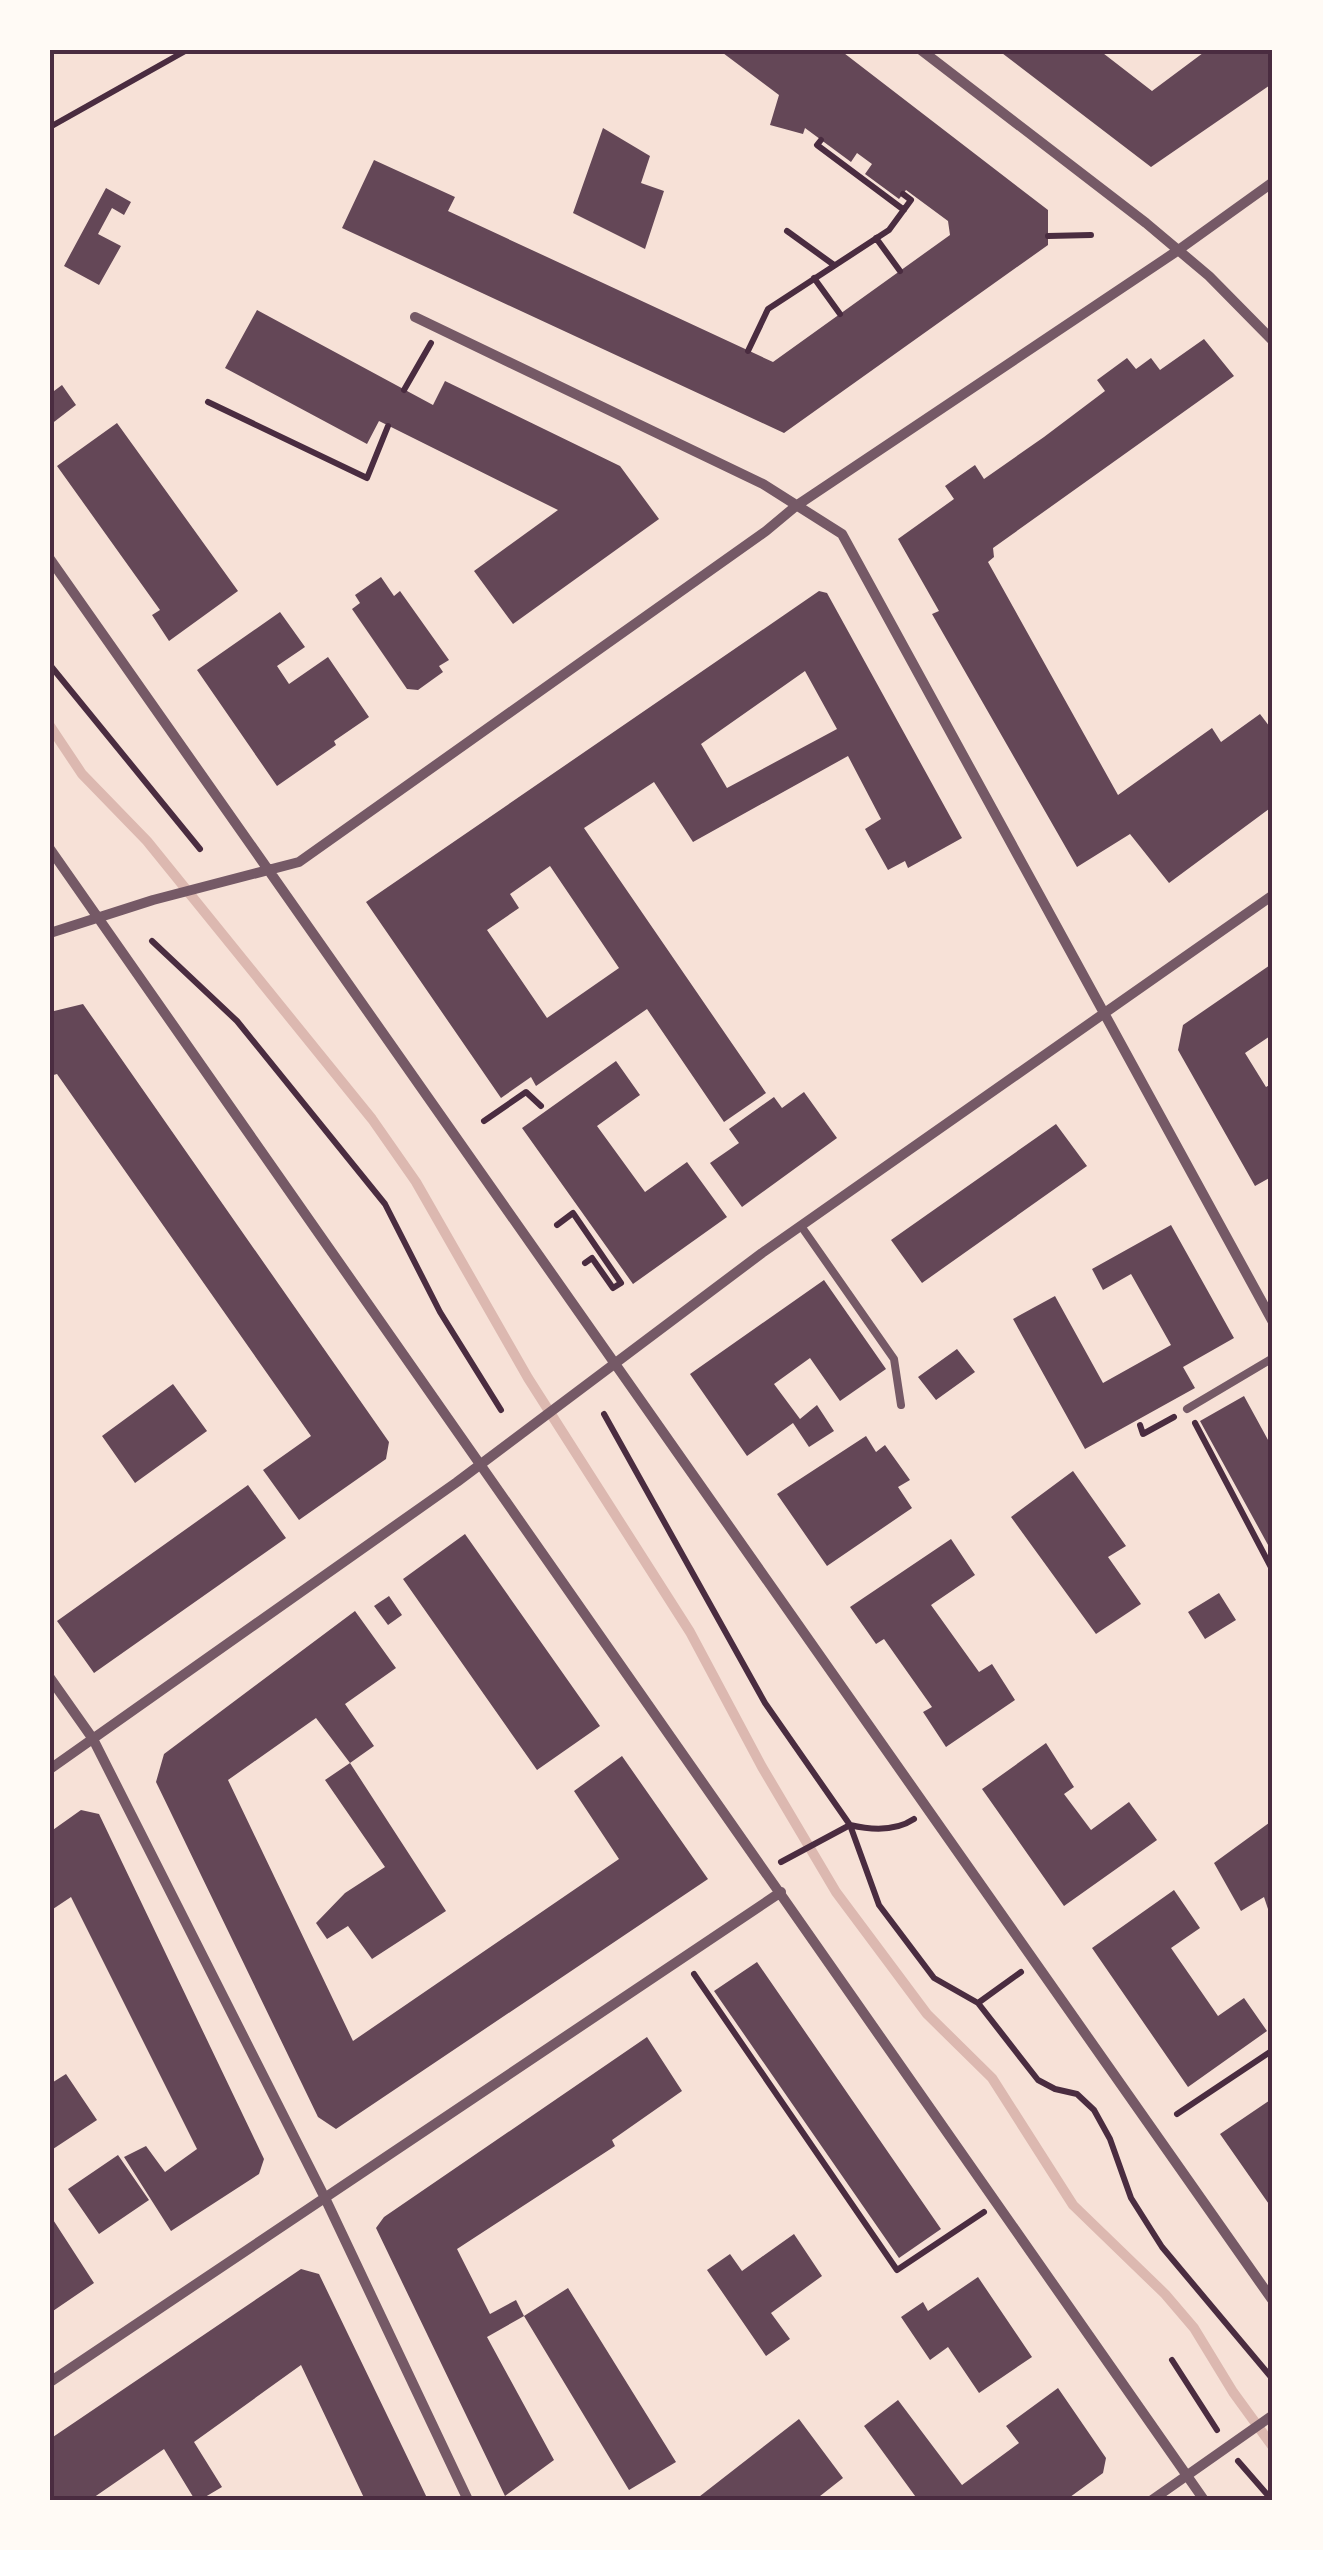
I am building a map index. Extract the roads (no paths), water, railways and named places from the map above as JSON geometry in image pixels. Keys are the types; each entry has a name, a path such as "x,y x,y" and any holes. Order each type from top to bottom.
{"street":[{"path":"921,50 1209,276 1273,340"},
{"path":"50,934 153,900 299,862 796,506 1273,182"},
{"path":"415,317 763,484 842,534 1273,1322"},
{"path":"50,559 1273,2301"},
{"path":"50,849 1204,2500"},
{"path":"50,1770 571,1398 801,1226 1273,895"},
{"path":"50,1678 93,1738 325,2198 468,2500"},
{"path":"50,2382 781,1892"},
{"path":"1152,2500 1273,2415"}],"lane":[{"path":"801,1226 894,1359 901,1405"},
{"path":"1188,1409 1273,1358"}],"waterway":[{"path":"50,726 82,774 147,841 372,1119 416,1182 528,1378 690,1632 762,1767 836,1892 927,2014 992,2078 1073,2205 1165,2294 1194,2328 1273,2447"}]}
